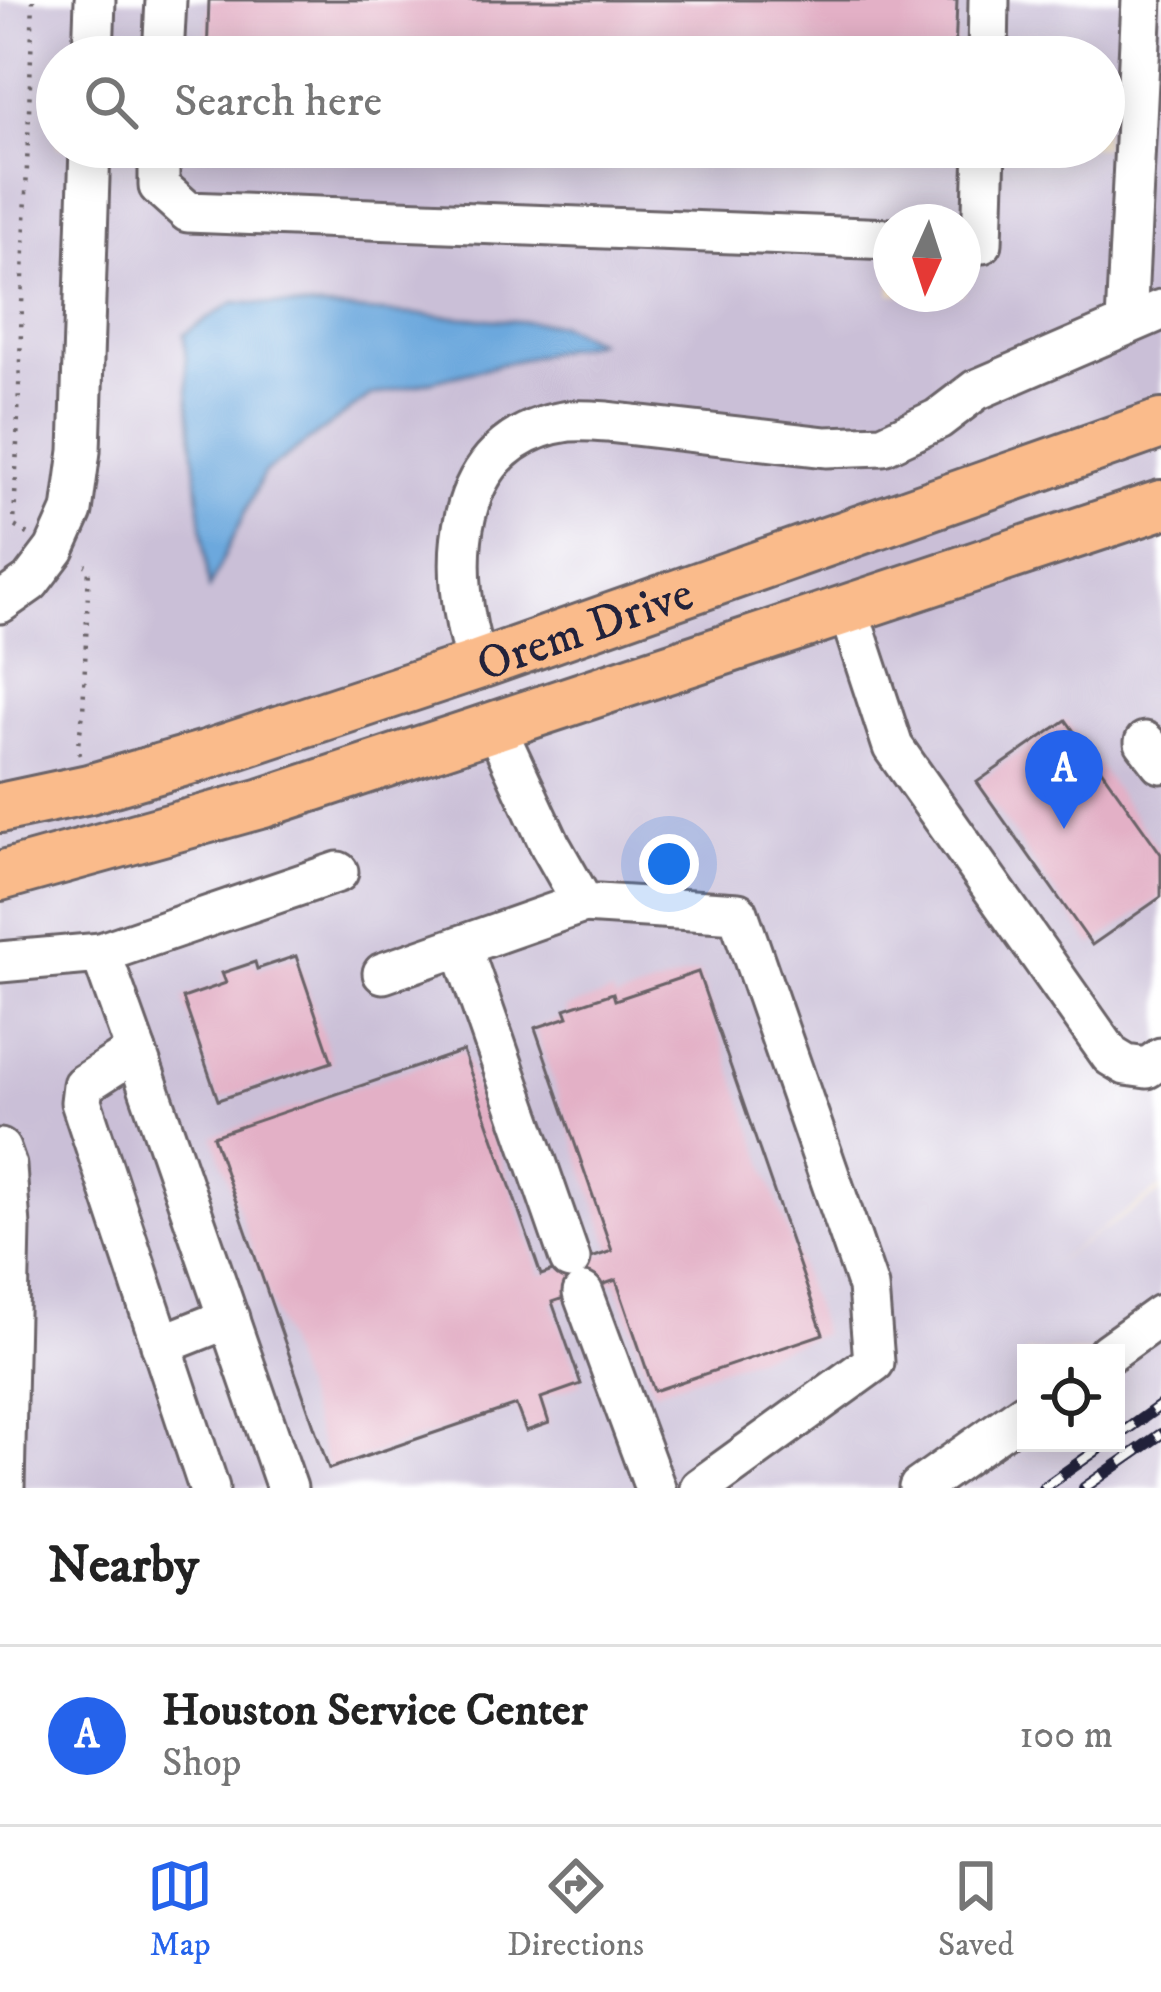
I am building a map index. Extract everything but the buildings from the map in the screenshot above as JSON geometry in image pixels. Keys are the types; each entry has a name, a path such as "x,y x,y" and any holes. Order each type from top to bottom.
{"main road":[{"name":"Orem Drive","path":"0,808 89,789 206,755 477,665 1148,425"},
{"name":"Orem Drive","path":"0,876 262,803 1161,505"},
{"path":"477,665 495,726"}],"lane":[{"path":"94,36 95,0"},
{"path":"164,36 166,0"},
{"path":"988,36 989,0"},
{"path":"477,665 463,607 462,526 470,494 483,472 499,453 524,436 572,421 826,447 883,446 938,419 976,390 1144,316 1147,174 1142,0"},
{"path":"0,603 30,583 55,549 72,511 80,451 89,168"},
{"path":"159,168 159,186 188,212 873,238"},
{"path":"981,243 984,168"},
{"path":"848,610 893,746 1111,1056 1126,1065 1148,1068 1161,1058"},
{"path":"495,726 550,845 583,903"},
{"path":"0,962 101,953 338,872"},
{"path":"382,973 583,903 738,913 868,1287 874,1362 700,1488"},
{"path":"461,946 655,1488"},
{"path":"101,953 286,1488"},
{"path":"136,1052 83,1084 81,1102 209,1488"},
{"path":"0,1149 6,1166 10,1227 4,1488"},
{"path":"1121,1344 1161,1315"},
{"path":"160,1345 229,1318"},
{"path":"919,1488 1017,1418"}],"path":[{"path":"33,0 14,526 89,567 78,745 89,789"}],"shaded area":[{"path":"0,0 1161,0 1161,1188 1047,1267 1161,1192 1161,1488 0,1488"}],"water":[{"path":"234,302 558,324 597,341 370,396 264,473 209,588 184,334"}],"railway":[{"path":"1125,1431 1161,1405"},
{"path":"1084,1488 1161,1434"},
{"path":"1043,1488 1094,1452"}],"place":[{"name":"Houston Service Center","path":"1064,829"}]}
